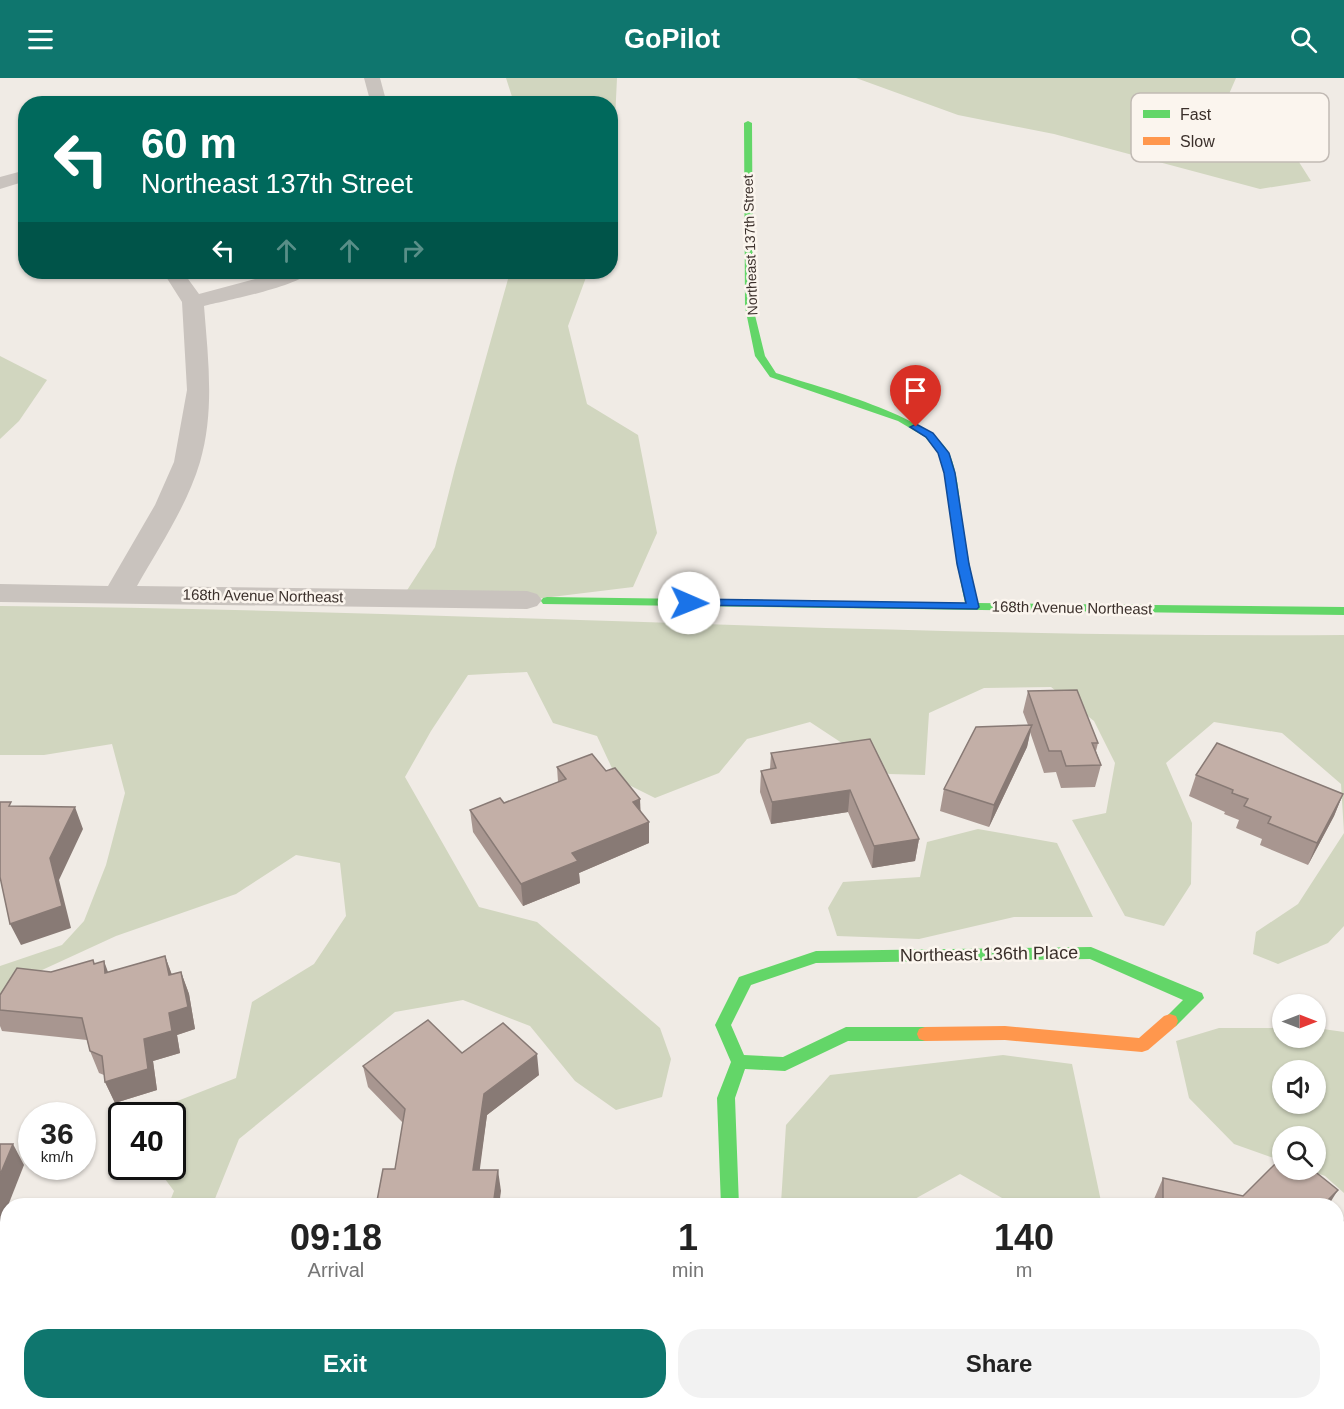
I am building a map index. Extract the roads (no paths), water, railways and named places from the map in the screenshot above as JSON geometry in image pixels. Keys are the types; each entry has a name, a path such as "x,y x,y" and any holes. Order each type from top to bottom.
{"street":[{"path":"372,78 377,96"},
{"name":"Northeast 137th Street","path":"748,123 748,307 760,356 773,375 902,419 929,435 944,453 950,473 963,564 972,607"},
{"path":"0,163 18,167"},
{"path":"0,183 18,177"},
{"path":"118,594 168,505 187,462 200,390 193,302 178,279"},
{"path":"193,302 281,279"},
{"name":"168th Avenue Northeast","path":"0,593 1344,611"},
{"name":"Northeast 136th Place","path":"1091,953 1196,998 1142,1045 1005,1033 846,1034 785,1064 739,1062 723,1025 745,981 816,957 1091,953"},
{"path":"730,1198 726,1098 739,1062"}]}
